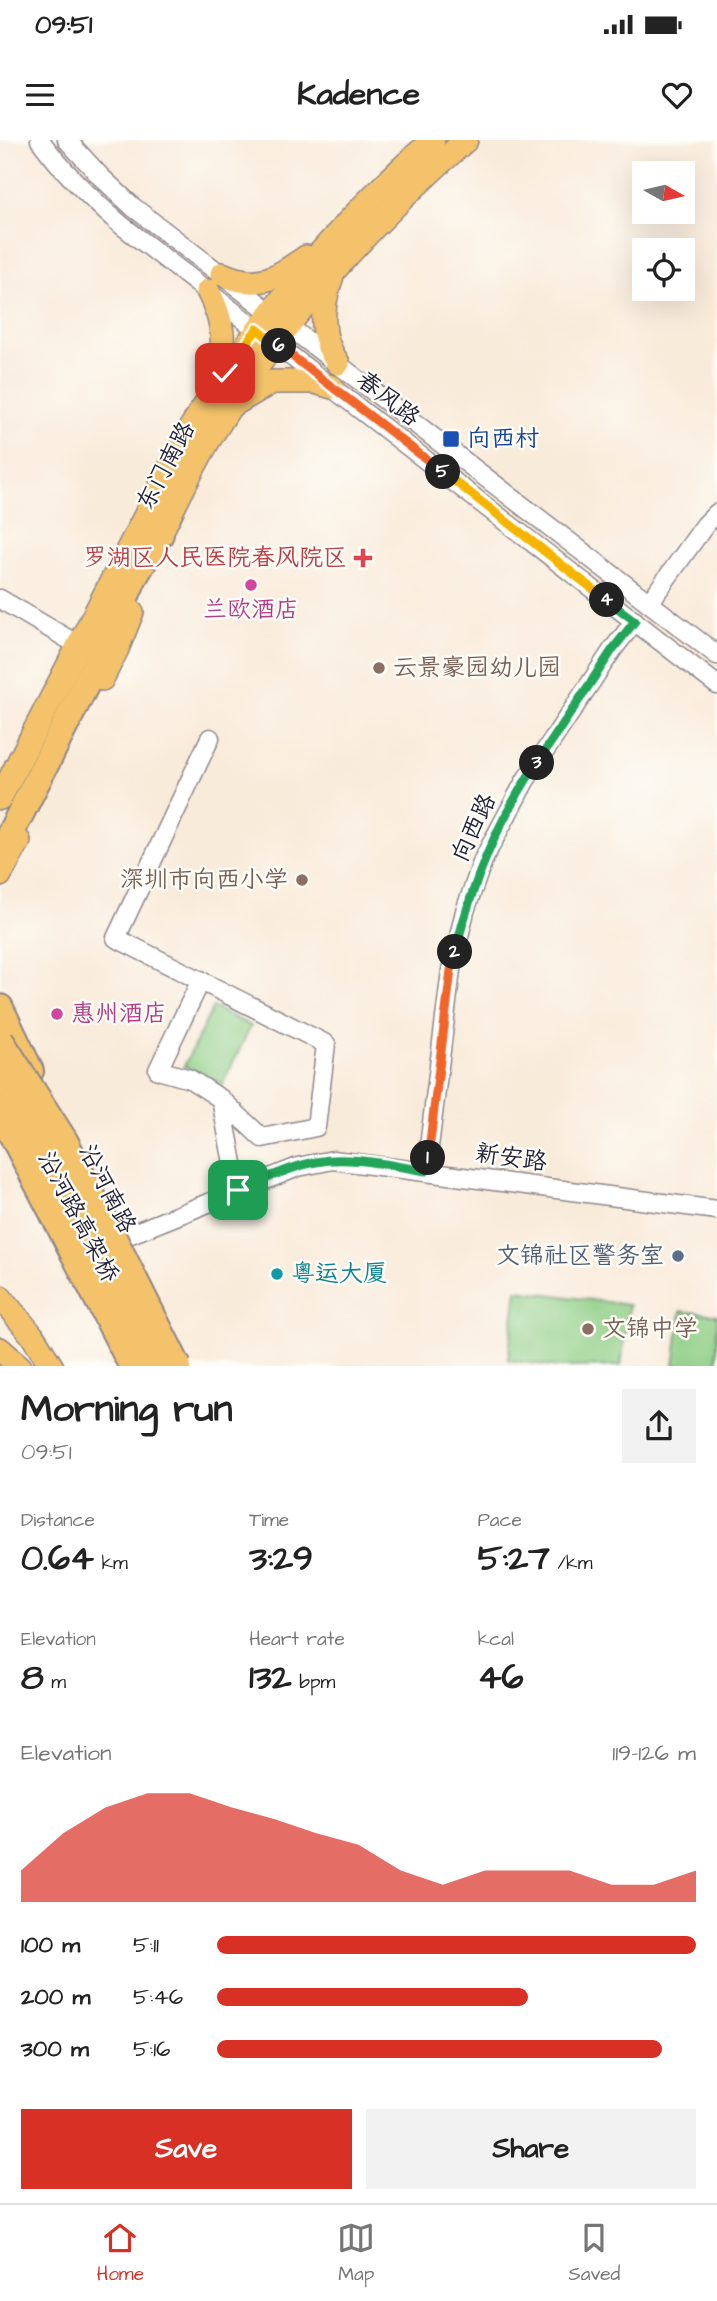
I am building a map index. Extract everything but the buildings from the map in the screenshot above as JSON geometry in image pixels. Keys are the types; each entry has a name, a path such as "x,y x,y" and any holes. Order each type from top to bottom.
{"highway":[{"path":"0,854 87,653 160,534"},
{"path":"0,1008 177,1366"},
{"path":"0,1037 65,1142"},
{"name":"沿河路高架桥","path":"0,1068 156,1366"},
{"name":"沿河路高架桥","path":"0,1111 132,1366"}],"main road":[{"name":"东门南路","path":"0,798 87,653 191,427 221,401 334,236 407,162 433,140"},
{"name":"东门南路","path":"272,327 334,270 422,178 466,140"},
{"path":"332,387 315,382 272,382 221,401 223,335 215,283 237,280 269,281 334,236"},
{"path":"334,270 324,306 324,330 327,343 338,363"},
{"name":"东门南路","path":"0,875 117,649 160,534 210,438 221,401"},
{"name":"沿河南路","path":"0,1037 167,1366"},
{"path":"0,1135 118,1366"},
{"path":"0,1297 32,1335 51,1366"},
{"path":"0,1349 19,1366"}],"street":[{"name":"春风路","path":"40,140 86,195 120,224 215,283"},
{"name":"春风路","path":"67,140 83,160 133,207 215,283 272,327 332,387 717,685"},
{"name":"春风路","path":"272,327 338,363 717,655"},
{"path":"649,603 705,525 717,513"},
{"path":"0,599 87,653"},
{"name":"向西路","path":"426,1171 451,970 465,911 483,860 525,781 613,649 635,621"},
{"path":"201,980 158,1070 190,1079 221,1099 262,1138 316,1127 326,1044 201,980 116,938 210,738"},
{"path":"221,1099 238,1190"},
{"name":"新安路","path":"65,1262 298,1167 333,1160 717,1210"}],"green space":[{"path":"213,1007 251,1026 222,1085 184,1066"},
{"path":"517,1290 629,1305 621,1366 552,1366 508,1360"},
{"path":"681,1311 717,1315 717,1366 674,1366"}],"place":[{"name":"向西村","path":"451,439"},
{"name":"罗湖区人民医院春风院区","path":"363,558"},
{"name":"兰欧酒店","path":"251,585"},
{"name":"云景豪园幼儿园","path":"379,668"},
{"name":"深圳市向西小学","path":"302,880"},
{"name":"惠州酒店","path":"57,1014"},
{"name":"文锦社区警务室","path":"678,1256"},
{"name":"粤运大厦","path":"277,1274"},
{"name":"文锦中学","path":"588,1329"}],"route":[{"path":"225,373 257,329 635,621 613,649 525,781 483,860 465,911 451,970 426,1171 333,1160 298,1167 238,1190"}]}
